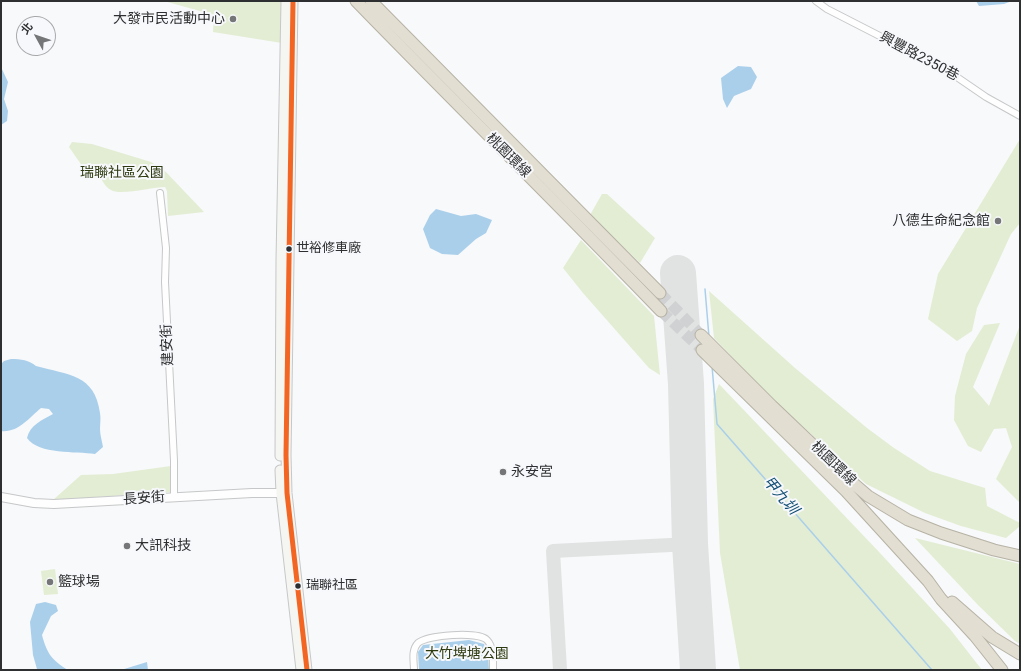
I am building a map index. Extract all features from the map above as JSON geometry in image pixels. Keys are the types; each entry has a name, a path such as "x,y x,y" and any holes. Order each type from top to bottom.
{"highway":[{"name":"桃園環線","path":"356,1 470,118 587,234 661,311"},
{"name":"桃園環線","path":"371,1 660,293"},
{"name":"桃園環線","path":"928,581 846,491 708,348 868,496 908,520 941,534 994,550"},
{"path":"994,550 1020,550"},
{"path":"994,550 1020,556"},
{"path":"928,581 992,637 1020,654"},
{"path":"928,581 941,599 975,636 1002,670"}],"main road":[{"path":"286,1 279,441 301,670"},
{"path":"294,1 284,493 307,670"}],"street":[{"name":"興豐路2350巷","path":"816,1 827,9 948,71 986,97 1020,116"},
{"name":"建安街","path":"160,193 166,248 164,282 174,461 174,497"},
{"name":"長安街","path":"1,497 34,503 54,504 252,493 284,493"},
{"path":"414,670 414,650 418,644 432,638 462,635 486,639 491,646 493,670"}],"green space":[{"path":"164,1 282,1 282,43 213,32 214,15"},
{"path":"1020,139 1020,223 1011,234 977,308 972,331 957,341 928,319 938,274"},
{"name":"瑞聯社區公園","path":"72,142 92,144 151,162 164,170 204,212 168,216 167,191 165,187 129,192 115,192 109,189 99,175 87,173 69,147"},
{"path":"602,194 607,194 655,238 640,263 590,215"},
{"path":"581,240 654,316 660,375 649,368 563,268"},
{"path":"709,291 795,368 867,428 894,448 930,471 985,488 987,506 1020,523 1020,526 1006,538 961,526 925,513 866,484 765,392 714,338"},
{"path":"1000,323 973,387 989,406 1020,325 1020,503 996,479 1012,447 1006,428 994,429 981,452 968,446 954,420 955,396 966,354 984,325"},
{"path":"719,384 880,553 950,629 982,670 740,670 720,553 713,399"},
{"path":"171,466 171,492 53,500 81,475 113,474"},
{"path":"915,538 1020,564 1020,644 1015,641 978,605"},
{"name":"籃球場","path":"55,569 58,594 44,595 41,571"}],"water":[{"path":"976,1 1012,1 1004,4 979,6"},
{"path":"738,66 751,67 757,77 751,89 734,96 727,108 723,99 721,78"},
{"path":"1,67 8,82 4,99 8,111 7,121 1,125"},
{"path":"436,209 461,216 476,214 492,220 486,233 476,239 458,255 442,254 430,248 423,229 430,215"},
{"path":"11,359 25,360 36,366 78,378 86,383 92,390 97,400 103,447 95,454 49,450 33,443 27,438 29,433 37,423 53,414 49,409 41,408 28,420 13,430 1,431 1,364 4,361"},
{"path":"45,602 56,605 58,611 51,616 42,635 44,642 48,652 54,660 68,670 37,670 33,655 30,622 36,604"},
{"name":"大竹埤塘公園","path":"469,640 484,644 488,652 489,670 419,670 418,652 423,645"},
{"path":"147,662 148,670 121,670"}],"waterway":[{"name":"甲九圳","path":"705,289 709,337"},
{"name":"甲九圳","path":"712,366 717,424 932,670"}],"taxiway":[{"path":"560,670 553,551 690,544"}],"runway":[{"path":"678,273 686,384 690,544 698,670"}],"tunnel":[{"path":"660,293 701,335"},
{"path":"661,311 702,350"}],"transit line":[{"path":"293,1 286,455 287,493 307,670"}],"place":[{"name":"大發市民活動中心","path":"233,19"},
{"name":"八德生命紀念館","path":"998,221"},
{"name":"世裕修車廠","path":"289,249"},
{"name":"永安宮","path":"503,472"},
{"name":"大訊科技","path":"127,546"},
{"name":"籃球場","path":"50,582"},
{"name":"瑞聯社區","path":"298,586"}]}
